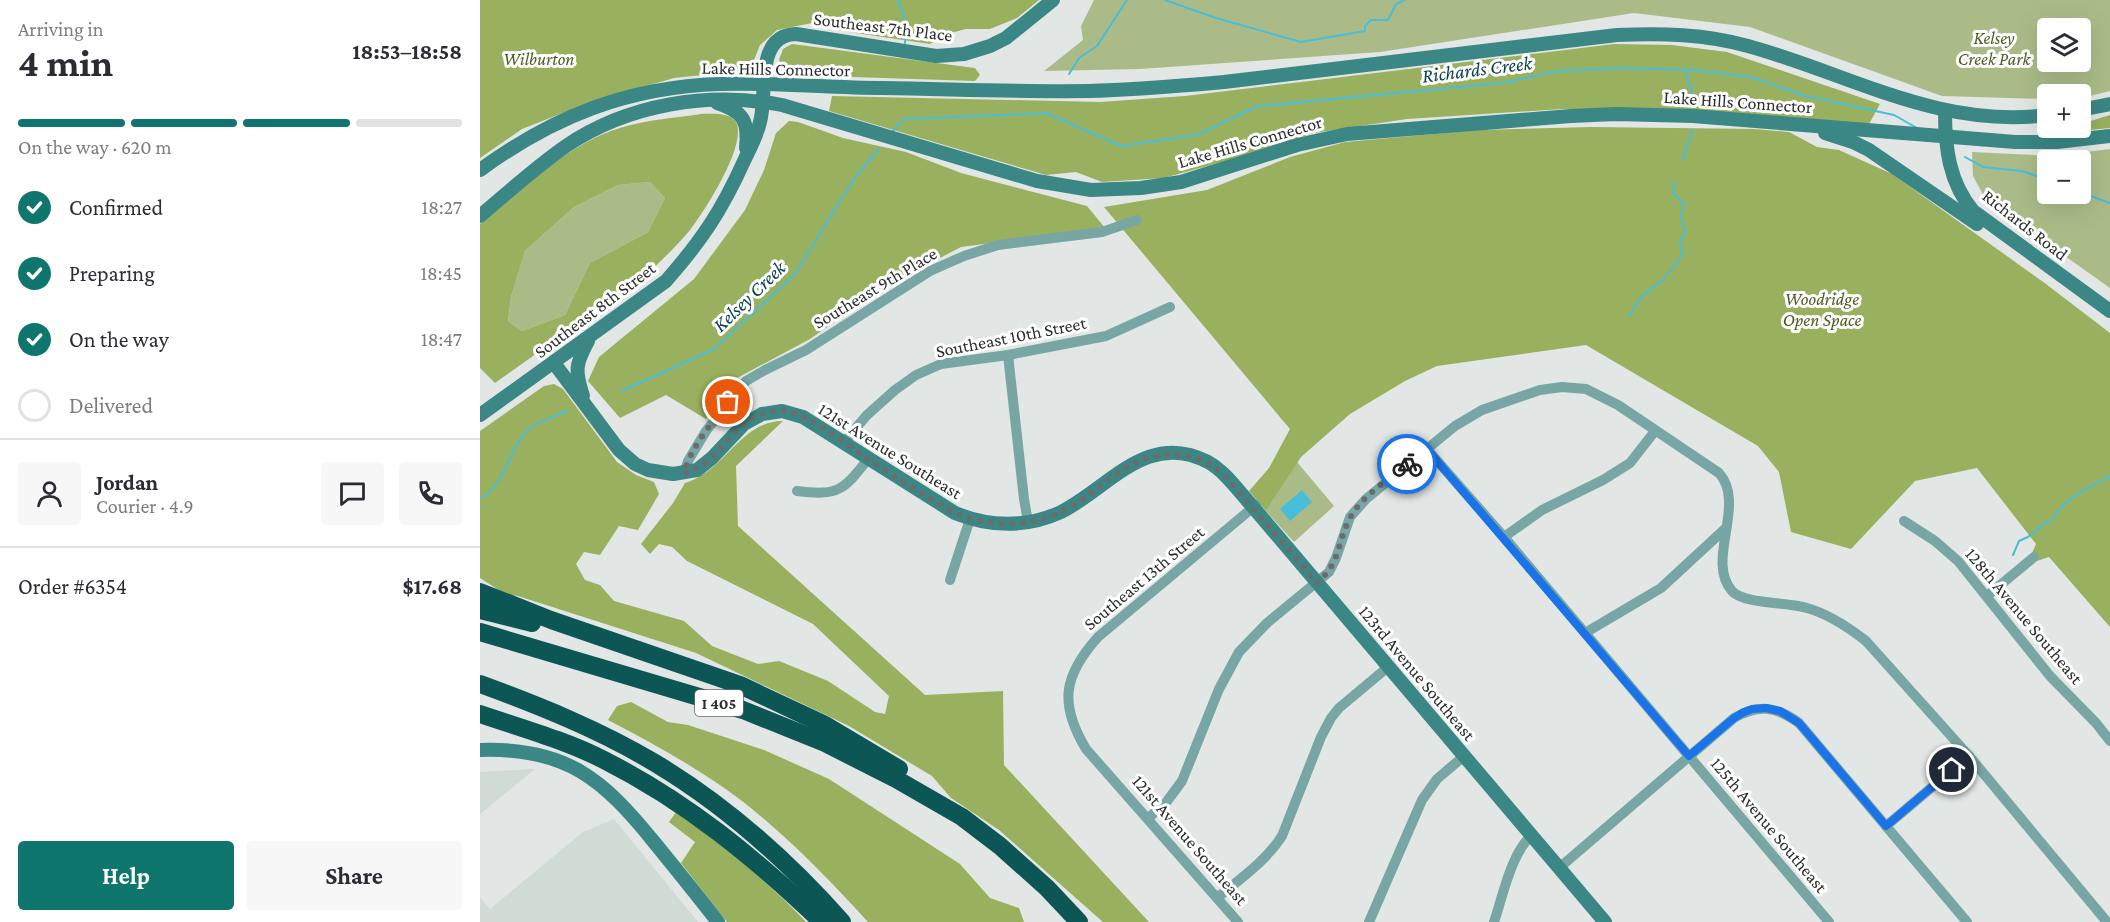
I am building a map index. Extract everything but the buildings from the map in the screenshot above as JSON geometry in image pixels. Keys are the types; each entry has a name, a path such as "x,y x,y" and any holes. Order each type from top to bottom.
{"highway":[{"path":"480,592 627,647 740,685 825,725 892,764 945,807"},
{"path":"480,609 627,647"},
{"name":"I 405","path":"480,632 742,710 786,726 896,779 962,817 1000,846 1047,888 1079,922"},
{"path":"480,684 570,720 655,764 740,824 780,858 842,922"},
{"path":"480,714 571,746 645,783 705,821 750,856 822,922"}],"main road":[{"name":"Southeast 7th Place","path":"764,84 766,63 771,47 777,38 783,35 814,36 936,56 964,54 1006,38 1053,0"},
{"name":"Lake Hills Connector","path":"480,170 506,151 553,124 618,99 680,87 764,84 1023,91 1170,87 1617,35 1658,33 1693,35 1747,45 1945,111 2000,117 2037,115"},
{"name":"Southeast 8th Street","path":"480,415 666,281 690,254 707,232 723,205 757,134 764,102 764,84"},
{"name":"Lake Hills Connector","path":"480,216 550,158 585,135 606,124 647,110 694,100 744,99 795,109 1037,181 1091,190 1141,188 1181,182 1298,144 1329,137 1451,124 1616,114 1693,116 1946,137 2048,142 2110,136"},
{"path":"706,100 734,109 743,119 748,135 746,157"},
{"path":"2091,108 2110,104"},
{"path":"746,157 774,115 795,109"},
{"name":"Richards Road","path":"1945,111 1950,167 1961,197 1980,219 2110,311"},
{"path":"1794,124 1843,138 1869,150 1976,224 2030,254"},
{"path":"586,404 578,381 577,369 579,358 591,336"},
{"path":"554,363 610,439 628,459 648,470 661,473 684,473"},
{"name":"121st Avenue Southeast","path":"684,473 697,470 705,465 744,424 772,411 790,412 844,442 941,505 970,519 989,523 1028,522 1061,512 1150,455 1173,454 1195,457"},
{"name":"123rd Avenue Southeast","path":"1195,457 1219,470 1254,506 1605,922"},
{"path":"480,750 509,750 539,754 572,766 604,786 628,810 718,922"}],"street":[{"name":"Southeast 9th Place","path":"684,473 688,461 706,431 746,381 806,350 930,271 964,256 999,245 1102,232 1137,220"},
{"name":"Southeast 10th Street","path":"844,442 879,403 916,375 941,364 1008,355 1106,336 1170,307"},
{"path":"1008,355 1028,522"},
{"path":"1148,818 1165,804 1182,781 1220,689 1239,652 1266,623 1329,572 1334,564 1346,527 1358,507 1426,448 1455,426 1482,411 1519,397 1562,387 1586,389 1618,405 1710,466 1725,479 1731,499 1726,528 1725,577 1732,591 1746,600 1784,603 1807,608 1826,615 1858,634 1878,653 1969,756 2107,922"},
{"path":"1504,537 1542,510 1603,480 1630,463 1655,430"},
{"name":"125th Avenue Southeast","path":"1426,448 1829,922"},
{"path":"797,491 819,494 837,490 849,482 868,459"},
{"name":"Southeast 13th Street","path":"1069,689 1077,662 1098,637 1254,506"},
{"path":"950,580 970,519"},
{"name":"128th Avenue Southeast","path":"1904,521 1948,552 1987,596 2050,676 2096,723 2110,741"},
{"path":"1585,633 1661,588 1726,528"},
{"path":"1987,596 2034,557"},
{"path":"1218,898 1264,858 1282,836 1321,737 1331,718 1339,708 1388,667"},
{"name":"121st Avenue Southeast","path":"1069,689 1069,713 1082,742 1238,922"},
{"path":"1559,868 1734,718 1752,709 1766,708 1780,711 1799,723 1967,922"},
{"path":"1369,922 1422,800 1437,779 1464,756"},
{"path":"1886,826 1969,756"},
{"path":"1494,922 1517,855 1523,842 1532,835"}],"shaded area":[{"path":"535,769 480,814 480,772"},
{"path":"614,819 698,922 480,922 480,897 490,909 583,832"}],"green space":[{"name":"Wilburton","path":"480,0 1039,0 1017,18 990,29 966,29 947,34 930,44 842,31 812,23 777,30 760,45 750,70 674,78 588,103 522,129 480,158"},
{"name":"Kelsey Creek Park","path":"1094,0 2110,0 2110,91 2091,96 2091,84 2037,84 2037,99 1942,96 1750,27 1634,13 1380,52 1140,69 1044,71 1083,40 1081,26"},
{"path":"792,44 975,68 980,75 975,81 792,75 785,70 779,60 783,49"},
{"path":"1614,44 1672,45 1727,52 1880,104 1869,124 1805,121 1677,109 1563,109 1407,119 1314,133 1164,178 1102,182 1076,172 1046,175 829,111 832,96 1100,102 1185,96"},
{"path":"701,114 725,115 736,122 738,132 736,146 723,178 690,230 641,279 495,383 480,368 480,224 563,156 600,135 630,125","holes":["650,182 665,198 648,232 590,263 565,315 522,331 508,321 511,297 525,251 574,207 618,185"]},
{"path":"2110,115 2110,128 2091,130 2091,121"},
{"path":"789,121 843,138 906,152 961,173 1087,206 1105,228 961,247 884,287 810,339 739,377 706,419 666,395 620,418 588,381 599,357 694,279 745,210 764,170 776,133"},
{"name":"Woodridge Open Space","path":"1591,127 1754,129 1789,132 1817,147 1839,150 1892,174 2046,284 2110,333 2110,627 2049,557 2037,561 2032,553 2036,544 1977,468 1915,481 1851,549 1791,532 1779,472 1758,446 1586,345 1437,366 1405,381 1350,414 1301,457 1266,511 1249,491 1269,468 1290,429 1104,207 1207,190 1290,157 1345,142 1479,130"},
{"path":"2110,149 2110,288 1986,200 1973,176 1972,152 2037,155 2037,204 2091,204 2091,151"},
{"path":"650,182 665,198 648,232 590,263 565,315 522,331 508,321 511,297 525,251 574,207 618,185"},
{"path":"554,384 563,389 617,462 636,475 654,482 659,494 638,530 619,526 600,555 584,552 576,564 585,580 600,585 614,601 684,621 712,646 758,664 779,661 828,681 875,712 885,714 889,696 813,624 687,561 672,547 659,544 650,554 641,544 673,503 685,483 712,468 755,429 768,423 783,421 736,466 738,526 925,695 1003,691 1004,765 1149,922 1103,922 999,830 951,798 932,776 849,726 696,653 518,596 505,594 480,578 480,431 544,386"},
{"path":"1297,462 1334,506 1294,542 1266,511"},
{"path":"631,702 668,722 688,725 764,750 829,779 960,864 990,898 1019,908 1024,922 868,922 808,859 742,801 660,748 608,720 617,706"},
{"path":"676,812 744,864 806,922 727,922 681,863 695,842 669,822"}],"water":[{"path":"1302,490 1312,502 1290,521 1280,509"}],"waterway":[{"path":"898,0 906,23 905,43"},
{"name":"Kelsey Creek","path":"1069,74 1079,58 1097,46 1127,0"},
{"name":"Kelsey Creek","path":"1165,0 1216,18 1301,42 1365,31 1365,26 1371,20 1388,20 1396,4 1404,0"},
{"name":"Richards Creek","path":"893,131 904,119 1046,113 1121,146 1197,135 1258,106 1503,83 1558,71 1620,68 1695,70 1751,77 1806,96 1894,115 1917,128"},
{"path":"1686,70 1688,83 1692,89 1690,105"},
{"path":"1683,160 1692,130"},
{"name":"Kelsey Creek","path":"622,391 714,349 795,274 855,177 879,149"},
{"name":"Richards Creek","path":"1965,157 1983,167 2022,171 2037,176"},
{"path":"1629,316 1642,296 1663,280 1683,252 1680,243 1685,231 1681,215 1684,204 1673,193 1674,182"},
{"name":"Richards Creek","path":"2091,196 2110,203"},
{"name":"Kelsey Creek","path":"480,498 497,484 525,433 533,426 567,411"},
{"path":"2013,555 2019,541 2052,520 2070,500 2110,476"}],"way so far":[{"path":"728,402 706,431 688,461 684,473 697,470 705,465 737,430 752,418 772,411 790,412 803,417 844,442 955,513 989,523 1028,522 1061,512 1131,464 1150,455 1173,454 1195,457 1219,470 1226,477 1317,583 1334,564 1350,517 1366,499 1407,464"}],"route":[{"path":"1407,464 1426,448 1689,756 1744,712 1766,708 1780,711 1799,723 1886,826 1952,770"}]}
